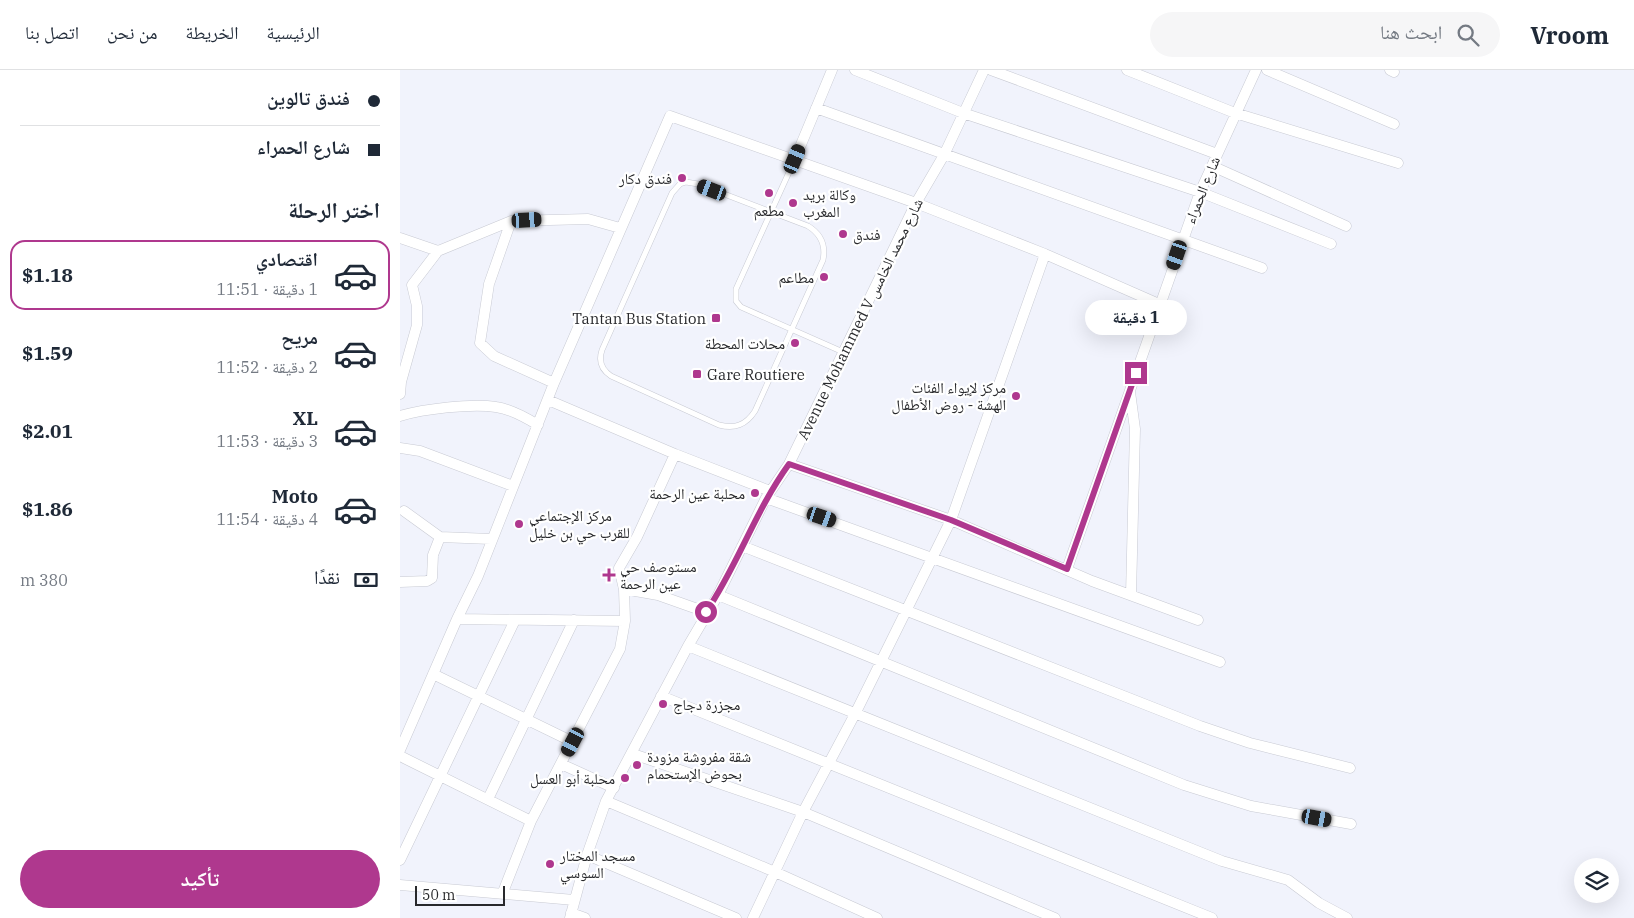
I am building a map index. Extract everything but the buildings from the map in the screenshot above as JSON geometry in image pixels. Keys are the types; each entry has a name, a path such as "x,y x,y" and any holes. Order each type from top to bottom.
{"street":[{"path":"795,159 832,70"},
{"path":"854,70 963,114 1200,192 1331,244"},
{"name":"Avenue Mohammed V شارع محمد الخامس","path":"571,915 574,900 606,801 633,754 706,612 718,594 768,494 789,464 916,203 944,155 984,70"},
{"path":"991,70 1217,154"},
{"path":"1127,70 1235,113 1398,163"},
{"name":"شارع الحمراء","path":"1067,569 1200,192 1256,70"},
{"path":"1267,70 1394,124"},
{"path":"816,108 944,155 1183,238 1262,268"},
{"path":"400,750 457,619 478,576 554,383 670,116 916,203 1045,254 1159,304"},
{"path":"1212,166 1346,226"},
{"path":"400,394 400,382 417,325 417,306 412,285 438,251 511,221 588,219 620,228"},
{"path":"511,221 490,284 480,343 494,356 554,383"},
{"path":"400,238 438,251"},
{"path":"753,918 803,812 856,712 951,520 1045,254"},
{"path":"1130,391 1135,429 1131,595"},
{"path":"548,400 768,494 1220,662"},
{"path":"400,416 415,411 482,406 497,407 510,411 538,425"},
{"path":"400,448 420,451 513,486"},
{"path":"503,892 531,821 620,649 625,621 624,589 619,568 637,537 675,454"},
{"path":"789,464 951,520 1131,595 1198,620"},
{"path":"404,511 440,538 491,539"},
{"path":"400,582 426,581 432,578 433,555 440,538"},
{"path":"742,546 907,609 1200,726 1250,743 1350,768"},
{"path":"624,589 658,595 706,612"},
{"path":"718,594 1184,785 1251,806 1351,824"},
{"path":"457,619 625,621"},
{"path":"400,860 515,620"},
{"path":"488,799 574,620"},
{"path":"688,646 856,712 1222,861 1288,880 1319,903 1347,918"},
{"path":"433,674 573,742"},
{"path":"662,696 1212,918"},
{"path":"633,754 803,812 1055,918"},
{"path":"400,756 531,821"},
{"path":"561,764 614,788"},
{"path":"606,801 775,872 877,918"},
{"path":"588,855 736,918"},
{"path":"400,885 503,892 574,900"},
{"path":"571,915 585,918"}],"lane":[{"path":"795,159 736,289 735,297 741,307 843,352"},
{"path":"686,182 692,182 815,230 824,244 823,260 792,329 755,411 750,418 736,426 719,425 611,376 602,368 600,362 602,350 675,188 686,182"}],"place":[{"name":"فندق دكار","path":"682,178"},
{"name":"مطعم","path":"769,193"},
{"name":"وكالة بريد المغرب","path":"793,203"},
{"name":"فندق","path":"843,234"},
{"name":"مطاعم","path":"824,277"},
{"name":"Tantan Bus Station","path":"716,318"},
{"name":"محلات المحطة","path":"795,343"},
{"name":"Gare Routiere","path":"697,374"},
{"name":"مركز لإيواء الفئات الهشة - روض الأطفال","path":"1016,396"},
{"name":"محلبة عين الرحمة","path":"755,493"},
{"name":"مركز الإجتماعي للقرب حي بن خليل","path":"519,524"},
{"name":"مستوصف حي عين الرحمة","path":"609,575"},
{"name":"مجزرة دجاج","path":"663,704"},
{"name":"شقة مفروشة مزودة بحوض الإستحمام","path":"637,765"},
{"name":"محلبة أبو العسل","path":"625,778"},
{"name":"مسجد المختار السوسي","path":"550,864"}],"route":[{"path":"706,612 718,594 766,498 789,464 951,520 1067,569 1136,373"}]}
